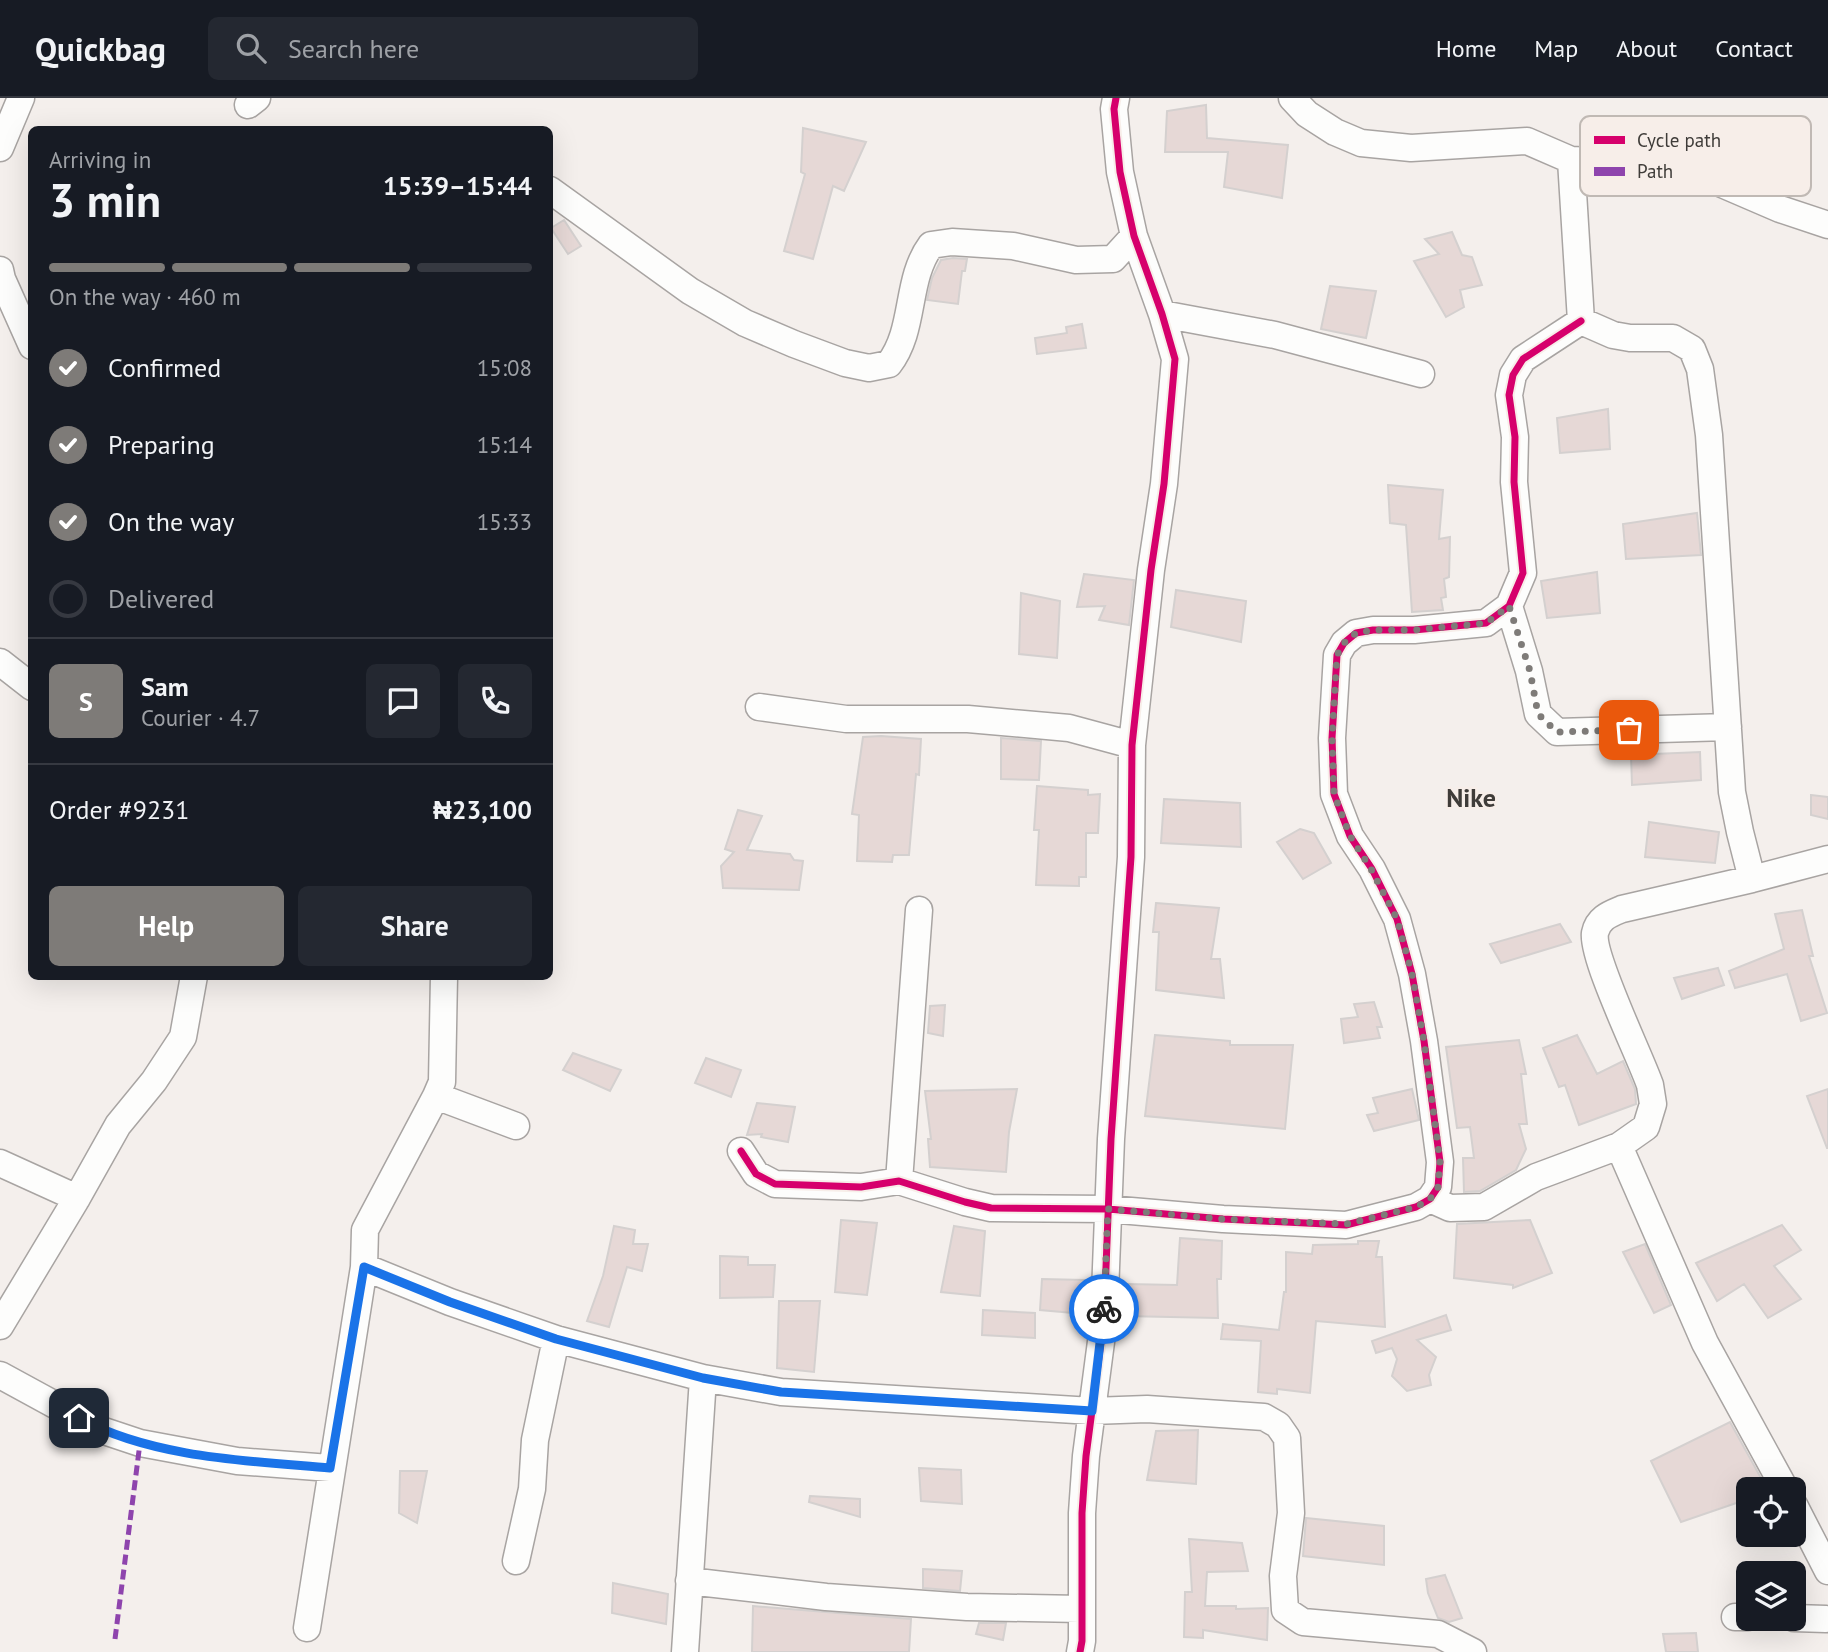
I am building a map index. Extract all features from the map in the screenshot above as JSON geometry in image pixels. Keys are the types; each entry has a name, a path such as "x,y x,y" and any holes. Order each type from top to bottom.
{"street":[{"path":"0,148 21,98"},
{"path":"1080,1652 1082,1513 1104,1319 1108,1209 1131,857 1132,745 1149,584 1164,484 1175,359 1134,236 1120,172 1114,109 1116,98"},
{"path":"1292,98 1307,114 1335,132 1361,143 1411,148 1527,141 1571,160 1580,160"},
{"path":"1571,160 1581,321"},
{"path":"553,192 690,292 745,323 845,363 869,368 889,364 900,351 914,279 922,258 931,245 952,242 1001,245 1076,260 1113,259 1134,236"},
{"path":"1750,196 1828,225"},
{"path":"1,276 28,337"},
{"path":"1162,314 1275,335 1421,374"},
{"path":"741,1152 756,1174 775,1184 861,1187 899,1181 991,1208 1108,1209 1223,1219 1346,1224 1416,1207 1430,1199 1438,1187 1440,1161 1412,974 1397,919 1350,836 1334,794 1332,738 1337,655 1344,643 1356,633 1486,623 1509,606 1523,573 1514,482 1515,437 1509,395 1513,374 1523,359 1581,321"},
{"path":"1581,321 1613,335 1630,338 1673,338 1692,349 1700,369 1709,435 1732,792 1752,879"},
{"path":"1509,606 1530,671 1538,714 1557,732 1728,727"},
{"path":"0,662 28,684"},
{"path":"759,707 845,719 968,719 1069,728 1132,745"},
{"path":"1430,1199 1450,1208 1484,1207 1536,1177 1619,1146 1646,1127 1653,1104 1650,1085 1601,961 1595,934 1603,917 1622,909 1828,859"},
{"path":"899,1181 919,910"},
{"path":"0,1326 118,1125 154,1081 183,1037 193,980"},
{"path":"307,1628 330,1468 364,1267 365,1230 442,1082 444,980"},
{"path":"436,1096 516,1126"},
{"path":"1619,1146 1705,1343 1778,1477"},
{"path":"0,1163 77,1198"},
{"path":"364,1267 450,1302 556,1339 703,1378 781,1392 1092,1411 1147,1409 1264,1417 1278,1425 1287,1438 1291,1513 1283,1576 1285,1610 1303,1622 1438,1634 1473,1652"},
{"path":"516,1561 532,1489 535,1440 556,1339"},
{"path":"0,1376 101,1430 140,1443 237,1461 330,1468"},
{"path":"685,1652 703,1378"},
{"path":"1806,1528 1828,1571"},
{"path":"689,1581 826,1597 967,1607 1081,1609"},
{"path":"1806,1621 1827,1625"}],"building":[{"path":"1206,105 1207,138 1288,145 1282,198 1224,187 1228,152 1165,152 1167,111"},
{"path":"803,128 866,142 844,191 833,186 813,259 784,251 805,174 801,172"},
{"path":"564,220 581,246 568,254 553,227"},
{"path":"1452,232 1462,255 1472,257 1482,285 1460,290 1464,307 1446,317 1414,261 1439,254 1425,239"},
{"path":"967,259 965,271 962,271 958,304 927,300 932,278 941,260"},
{"path":"1330,286 1376,291 1366,338 1321,329"},
{"path":"1082,324 1086,348 1037,354 1035,338 1067,333 1066,327"},
{"path":"1608,409 1610,449 1560,453 1557,418"},
{"path":"1388,485 1443,490 1439,539 1450,537 1449,577 1444,579 1446,597 1441,598 1443,610 1412,612 1406,525 1390,523"},
{"path":"1697,513 1701,555 1626,559 1623,524"},
{"path":"1597,572 1600,613 1547,618 1541,581"},
{"path":"1084,574 1134,580 1129,625 1099,620 1105,606 1077,607"},
{"path":"1176,590 1246,601 1241,642 1171,627"},
{"path":"1021,593 1060,601 1057,658 1019,654"},
{"path":"863,737 921,739 909,855 893,855 892,862 857,861 859,815 852,814"},
{"path":"1001,738 1041,741 1039,780 1001,779"},
{"path":"1700,752 1701,780 1632,785 1631,755"},
{"path":"1037,786 1088,790 1088,795 1100,794 1098,833 1086,833 1086,877 1079,877 1079,886 1036,885 1039,830 1034,830"},
{"path":"1811,795 1828,797 1828,819 1811,815"},
{"path":"1164,799 1240,803 1241,847 1161,843"},
{"path":"738,810 762,816 747,850 790,854 794,860 803,861 799,890 723,888 721,866 734,852 725,849"},
{"path":"1649,822 1719,832 1715,863 1645,857"},
{"path":"1300,829 1314,833 1331,863 1303,879 1277,842"},
{"path":"1156,903 1219,908 1211,959 1220,959 1224,998 1156,990 1159,932 1153,932"},
{"path":"1802,910 1813,956 1809,956 1827,1013 1801,1021 1787,974 1735,988 1729,971 1784,949 1775,914"},
{"path":"1560,924 1571,942 1501,963 1490,944"},
{"path":"1718,968 1724,985 1682,999 1674,978"},
{"path":"1374,1002 1382,1027 1377,1027 1380,1038 1344,1043 1341,1019 1358,1017 1354,1004"},
{"path":"945,1005 943,1036 928,1033 930,1006"},
{"path":"1155,1035 1230,1041 1230,1045 1293,1045 1285,1129 1145,1116"},
{"path":"1577,1035 1597,1074 1623,1061 1635,1089 1636,1104 1579,1125 1565,1085 1559,1087 1543,1048"},
{"path":"1519,1040 1526,1074 1521,1074 1527,1124 1519,1124 1526,1149 1516,1170 1480,1191 1464,1192 1463,1158 1474,1158 1470,1127 1457,1128 1446,1047"},
{"path":"573,1053 621,1070 610,1091 563,1070"},
{"path":"706,1058 741,1070 731,1097 695,1083"},
{"path":"1017,1089 1009,1132 1006,1172 930,1167 928,1139 931,1139 925,1091"},
{"path":"1412,1089 1419,1120 1374,1131 1367,1115 1378,1113 1373,1098"},
{"path":"1828,1089 1828,1148 1827,1148 1807,1096"},
{"path":"757,1103 795,1107 788,1142 761,1137 762,1134 747,1135"},
{"path":"841,1220 877,1223 867,1295 835,1292"},
{"path":"1530,1220 1552,1273 1513,1288 1513,1285 1454,1278 1457,1224"},
{"path":"1782,1225 1801,1250 1774,1266 1801,1299 1768,1318 1744,1284 1717,1301 1696,1263"},
{"path":"614,1226 635,1230 633,1244 648,1244 642,1271 627,1267 609,1327 587,1321 603,1276"},
{"path":"954,1226 985,1231 980,1296 941,1292"},
{"path":"1180,1238 1222,1241 1221,1279 1217,1279 1218,1318 1123,1316 1127,1284 1177,1285"},
{"path":"1358,1241 1379,1241 1376,1257 1382,1257 1385,1327 1316,1321 1310,1393 1277,1389 1277,1394 1258,1392 1261,1341 1221,1339 1223,1324 1279,1330 1286,1292 1286,1252 1312,1254 1313,1245 1358,1244"},
{"path":"1645,1244 1671,1305 1654,1313 1623,1252"},
{"path":"720,1256 748,1257 748,1265 775,1265 773,1297 720,1298"},
{"path":"1042,1279 1085,1280 1084,1314 1040,1310"},
{"path":"779,1301 820,1301 814,1372 777,1368"},
{"path":"983,1310 1035,1313 1035,1338 982,1335"},
{"path":"1446,1315 1451,1330 1417,1340 1436,1357 1429,1375 1431,1385 1407,1391 1392,1376 1397,1359 1392,1348 1376,1353 1372,1341"},
{"path":"1730,1422 1760,1477 1736,1477 1736,1503 1681,1522 1651,1461"},
{"path":"1198,1430 1196,1484 1147,1480 1156,1431"},
{"path":"919,1468 961,1470 962,1504 921,1501"},
{"path":"400,1471 427,1471 417,1523 399,1513"},
{"path":"810,1496 860,1499 860,1517 809,1502"},
{"path":"1306,1518 1384,1526 1384,1565 1303,1556"},
{"path":"1189,1539 1242,1543 1248,1571 1207,1572 1205,1606 1268,1608 1267,1640 1203,1630 1203,1638 1184,1637 1185,1592 1192,1592"},
{"path":"923,1569 962,1571 960,1591 923,1588"},
{"path":"1445,1575 1462,1618 1449,1622 1438,1618 1428,1593 1426,1579"},
{"path":"613,1583 668,1594 666,1624 612,1613"},
{"path":"753,1606 911,1619 909,1652 752,1652"},
{"path":"979,1623 1006,1623 1003,1640 976,1634"},
{"path":"1696,1633 1698,1652 1666,1652 1663,1634"}],"marked path":[{"path":"115,1639 140,1443"}],"cycle path":[{"path":"1080,1652 1082,1513 1086,1456 1104,1319 1111,1139 1131,857 1132,745 1151,570 1164,484 1175,359 1134,236 1120,172 1114,109 1116,98"},
{"path":"741,1151 756,1174 775,1184 861,1187 899,1181 991,1208 1108,1209 1223,1219 1346,1225 1416,1207 1430,1199 1438,1187 1440,1162 1412,974 1397,919 1372,869 1350,836 1334,794 1332,738 1337,655 1344,643 1356,633 1486,623 1509,606 1523,573 1514,482 1515,437 1509,395 1513,375 1523,359 1581,321"}],"way so far":[{"path":"1104,1309 1108,1209 1223,1219 1346,1224 1416,1207 1430,1199 1438,1187 1440,1161 1412,974 1397,919 1350,836 1334,794 1332,738 1337,655 1344,643 1356,633 1373,630 1415,630 1486,623 1509,606 1530,671 1538,714 1557,732 1629,730"}],"district":[{"name":"Nike","path":"1471,798"}],"route":[{"path":"79,1418 101,1430 140,1443 237,1461 330,1468 364,1267 450,1302 556,1339 703,1378 781,1392 857,1398 1092,1411 1104,1309"}]}
